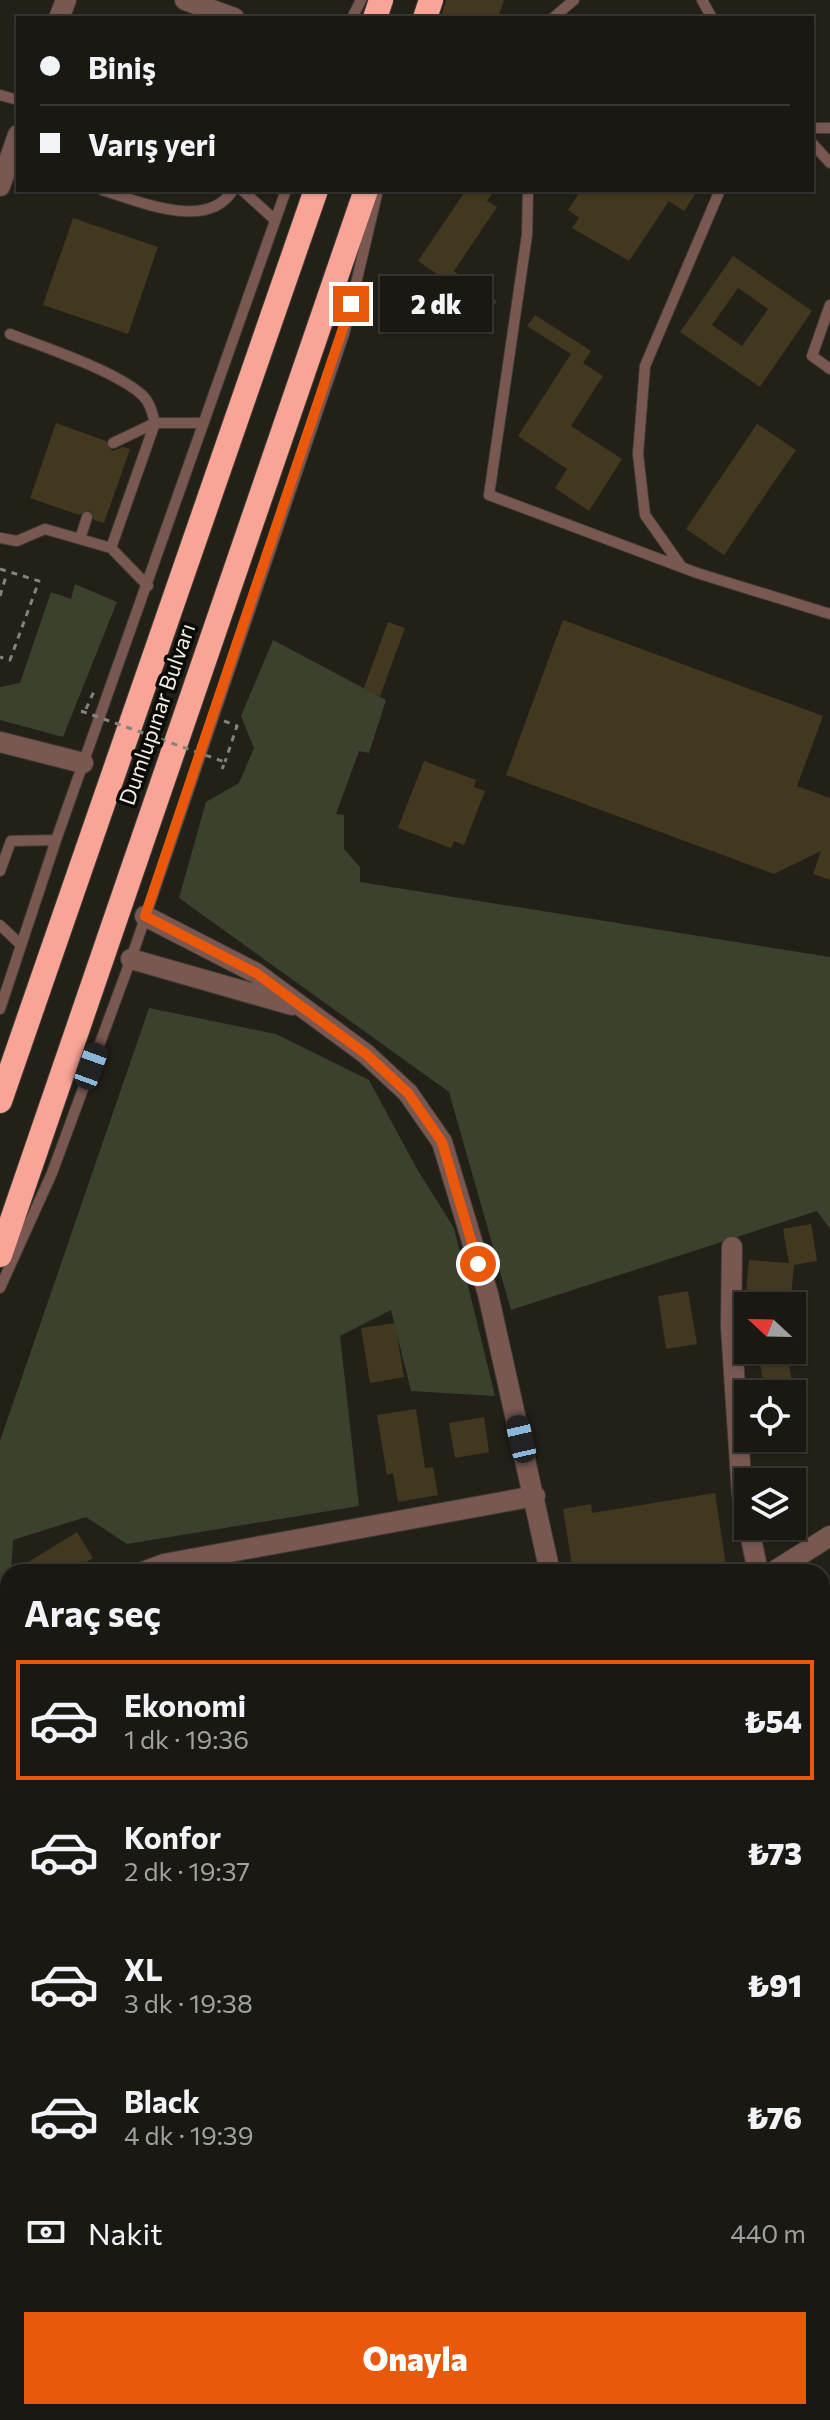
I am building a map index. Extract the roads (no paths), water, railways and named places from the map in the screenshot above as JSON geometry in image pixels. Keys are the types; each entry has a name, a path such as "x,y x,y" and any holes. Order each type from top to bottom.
{"highway":[{"name":"Dumlupınar Bulvarı","path":"0,1101 315,192"},
{"name":"Dumlupınar Bulvarı","path":"0,1255 365,192"}],"street":[{"path":"185,0 229,16"},
{"path":"0,186 16,141"},
{"path":"0,742 83,763"},
{"path":"145,916 256,973 298,1007 366,1054 408,1093 442,1142 488,1294 548,1564"},
{"path":"131,959 298,1007"},
{"path":"732,1247 731,1327 742,1494 756,1564"},
{"path":"164,1564 535,1496"},
{"path":"786,1564 830,1536"}],"lane":[{"path":"555,16 574,0"},
{"path":"814,145 830,163"},
{"path":"110,192 185,211 217,206 227,201 232,192"},
{"path":"244,192 275,220"},
{"path":"0,1009 56,840 285,192"},
{"path":"0,1288 52,1173 131,959 344,334 378,192"},
{"path":"528,192 527,235 489,495 682,567 830,614"},
{"path":"682,567 645,515 638,454 645,366 719,192"},
{"path":"830,305 812,356 830,369"},
{"path":"10,334 69,357 140,392 149,403 155,423 111,548"},
{"path":"113,443 155,423 203,423"},
{"path":"80,539 87,517"},
{"path":"0,538 17,541 45,529 111,548 148,586"},
{"path":"0,871 6,839 56,840"},
{"path":"0,925 20,944"}]}
